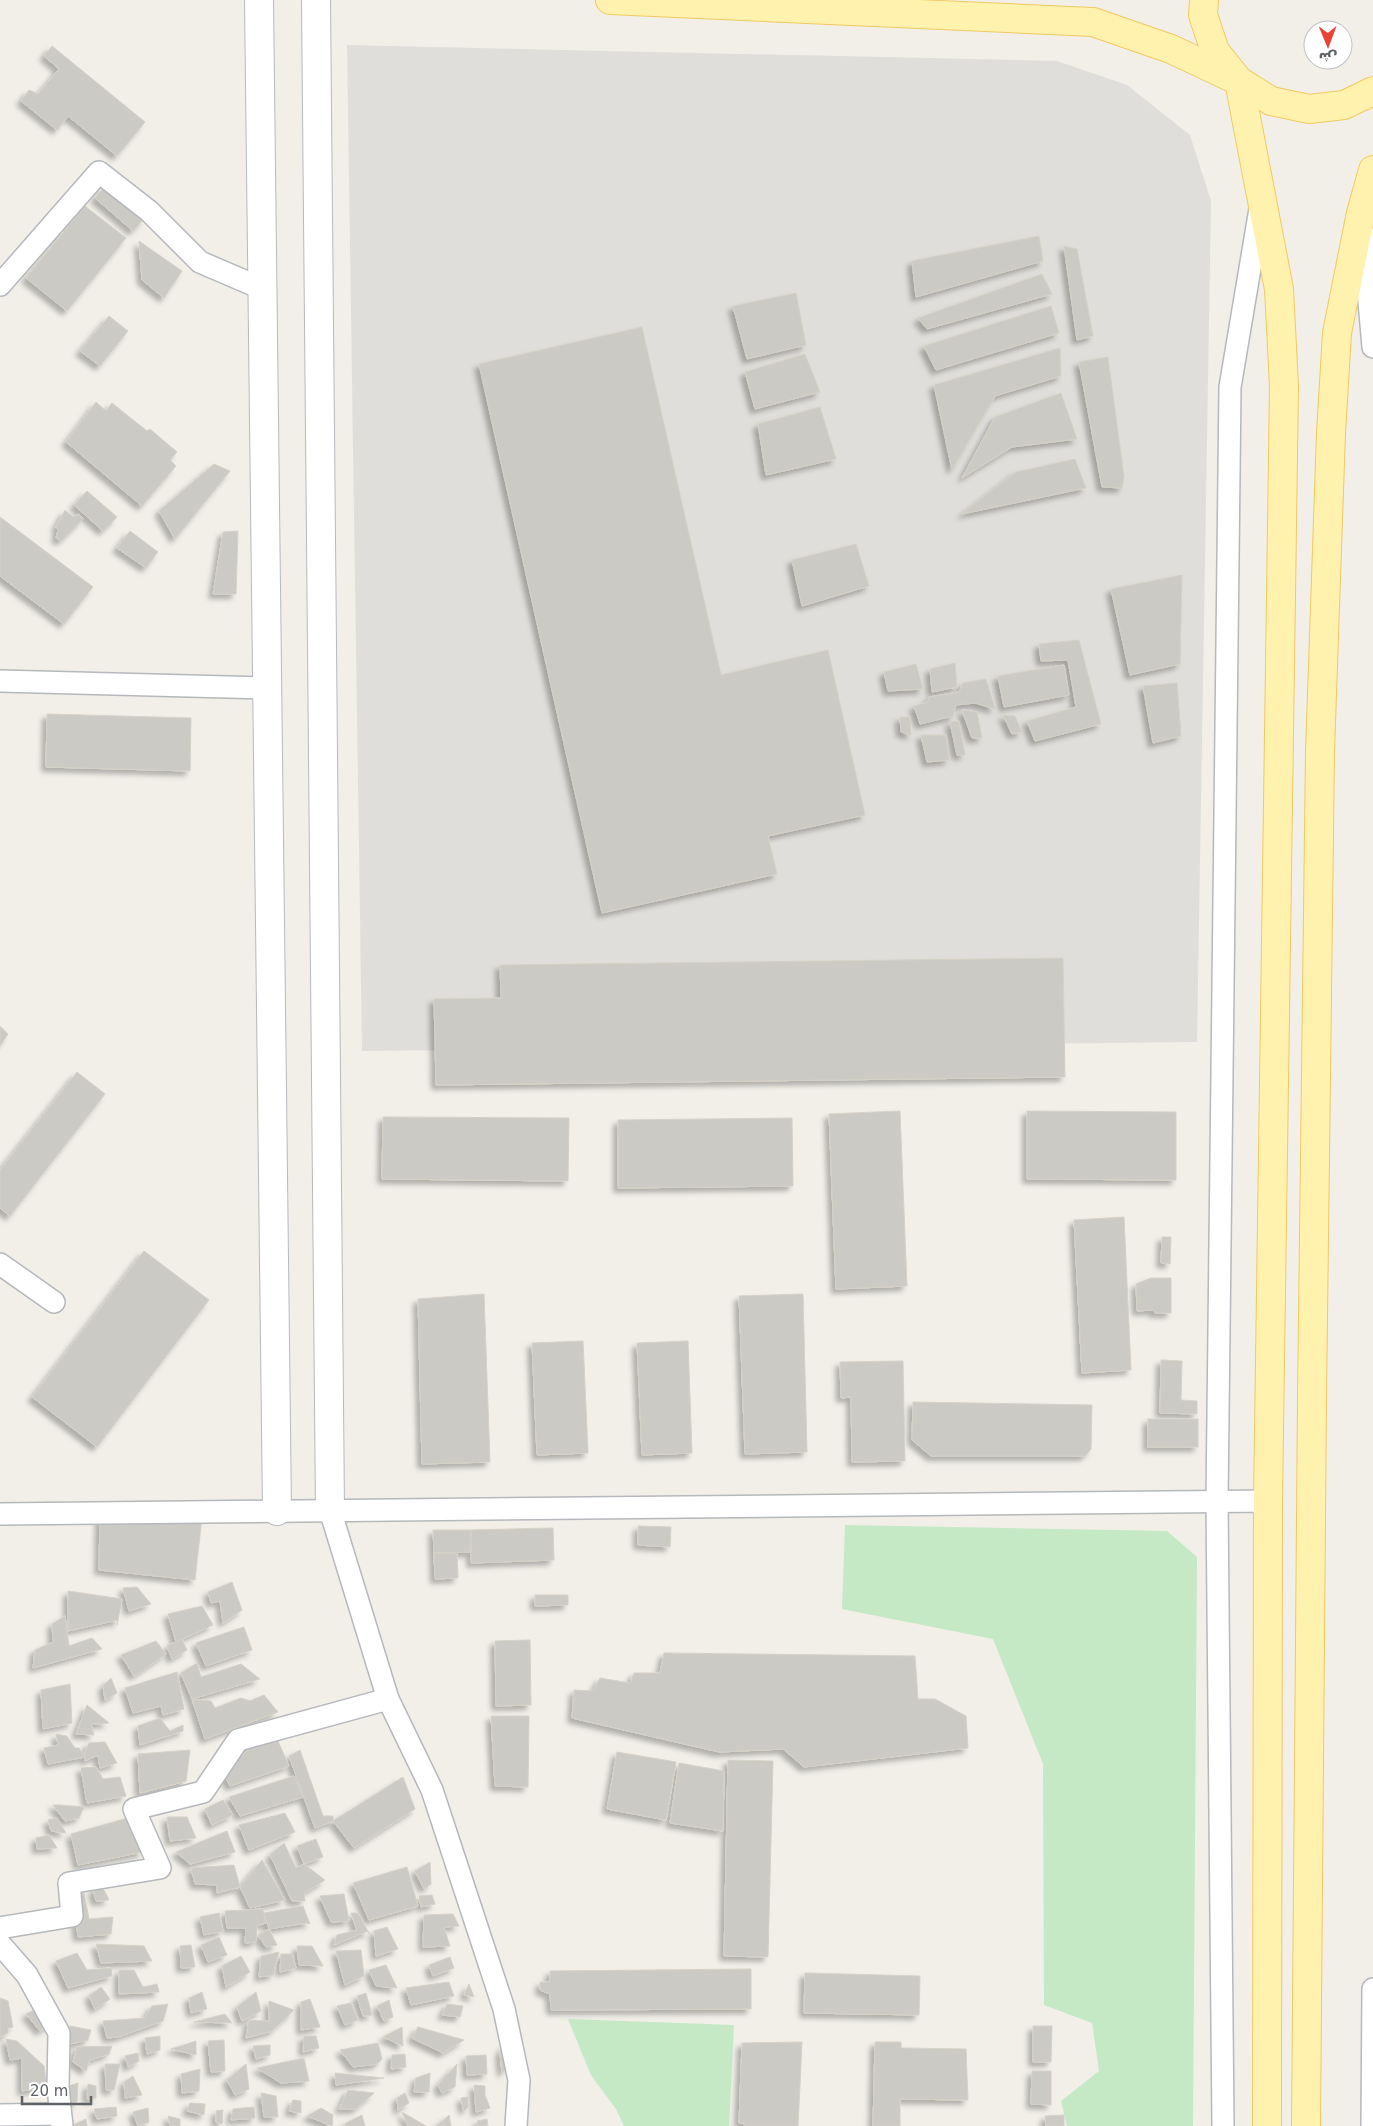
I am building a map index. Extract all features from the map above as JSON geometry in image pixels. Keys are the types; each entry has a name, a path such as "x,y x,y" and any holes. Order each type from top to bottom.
{"main road":[{"path":"259,0 277,1511"},
{"path":"316,0 330,1510"},
{"path":"610,0 1093,22 1171,49 1239,81 1272,101 1309,109 1344,105 1373,92"},
{"path":"1204,0 1203,15 1215,51 1239,81 1278,289 1284,386 1268,1500 1267,2126"},
{"path":"1306,2126 1320,752 1331,433 1337,333 1361,213 1373,170"}],"street":[{"path":"0,285 99,172 149,211 200,262 263,289"},
{"path":"1223,2126 1217,1501 1230,388 1261,201"},
{"path":"1361,213 1373,347"},
{"path":"0,681 267,688"},
{"path":"0,1264 54,1302"},
{"path":"0,1514 1268,1500"},
{"path":"330,1510 388,1699 432,1790 504,2009 519,2080 516,2126"},
{"path":"0,1928 72,1916 69,1884 160,1868 134,1810 203,1792 238,1740 388,1699"},
{"path":"0,1944 27,1975 60,2033 58,2088 61,2120 0,2116 1,2126"},
{"path":"1372,2126 1373,1989"}],"shaded area":[{"path":"347,45 1057,61 1127,85 1190,135 1211,201 1197,1042 362,1051"}],"green space":[{"path":"845,1525 1167,1531 1197,1557 1193,2126 1067,2126 1061,2101 1099,2071 1092,2023 1044,2005 1043,1764 993,1639 842,1609"},
{"path":"568,2019 734,2025 729,2126 624,2126 616,2109 591,2075"}],"building":[{"path":"52,46 145,122 117,156 68,116 57,130 21,101 29,90 38,94 59,69 44,56"},
{"path":"105,186 144,219 133,231 95,198"},
{"path":"85,206 126,238 67,311 26,278"},
{"path":"1039,236 1043,261 916,297 912,261"},
{"path":"139,241 182,271 164,298 142,280"},
{"path":"1064,246 1077,249 1093,336 1077,340"},
{"path":"1042,274 1052,294 927,329 918,318"},
{"path":"796,293 806,345 747,359 733,306"},
{"path":"1051,306 1059,333 936,370 924,346"},
{"path":"109,316 128,331 100,366 80,351"},
{"path":"642,327 721,675 828,650 865,815 768,836 777,874 602,913 479,364"},
{"path":"1060,348 1061,376 995,396 952,470 934,385"},
{"path":"805,354 820,392 755,409 745,372"},
{"path":"1108,357 1124,477 1122,488 1102,487 1079,362"},
{"path":"1061,393 1077,439 1012,447 962,478 995,417"},
{"path":"96,402 106,411 112,403 147,431 150,429 177,452 170,460 176,466 142,506 66,442"},
{"path":"820,407 836,459 766,475 758,424"},
{"path":"1075,459 1086,488 962,514 1016,472"},
{"path":"214,464 230,471 175,539 159,511"},
{"path":"87,491 117,517 103,531 74,505"},
{"path":"65,510 73,517 79,514 83,519 61,541 56,538 58,530 56,527"},
{"path":"0,517 93,587 64,624 0,576"},
{"path":"130,531 158,552 146,568 117,548"},
{"path":"238,531 236,594 213,594 223,532"},
{"path":"856,544 869,586 802,606 792,560"},
{"path":"1182,575 1180,664 1130,675 1111,589"},
{"path":"1079,640 1101,724 1035,741 1027,721 1076,707 1068,660 1041,661 1039,644"},
{"path":"955,663 957,687 932,692 930,669"},
{"path":"916,664 923,689 888,691 884,672"},
{"path":"1064,665 1069,695 1004,707 998,676"},
{"path":"986,679 995,709 975,703 956,705 953,716 920,724 914,706 928,702 929,697 959,692 963,683"},
{"path":"1177,683 1181,736 1153,743 1143,686"},
{"path":"962,710 977,712 982,738 972,738"},
{"path":"47,714 191,718 190,771 46,767"},
{"path":"1003,715 1015,716 1022,732 1012,734"},
{"path":"900,717 910,717 911,735 901,732"},
{"path":"959,721 965,755 957,755 950,722"},
{"path":"921,735 946,735 949,760 927,762"},
{"path":"1063,958 1065,1077 436,1085 434,999 501,998 500,965"},
{"path":"0,1026 8,1034 0,1046"},
{"path":"77,1072 105,1094 10,1216 0,1208 0,1170"},
{"path":"900,1111 907,1286 836,1289 829,1114"},
{"path":"1027,1111 1176,1112 1176,1180 1027,1179"},
{"path":"383,1117 569,1118 568,1181 382,1179"},
{"path":"792,1118 793,1186 618,1188 618,1120"},
{"path":"1124,1217 1131,1370 1082,1373 1074,1220"},
{"path":"1162,1237 1171,1237 1170,1264 1161,1263"},
{"path":"144,1251 209,1300 97,1447 32,1397"},
{"path":"1151,1278 1171,1278 1171,1313 1155,1313 1152,1310 1137,1311 1136,1284"},
{"path":"484,1294 490,1462 422,1464 418,1299"},
{"path":"803,1294 807,1452 745,1454 739,1296"},
{"path":"583,1341 588,1453 537,1455 532,1343"},
{"path":"688,1341 692,1453 642,1455 637,1343"},
{"path":"1161,1360 1182,1361 1181,1400 1197,1401 1197,1414 1160,1413"},
{"path":"903,1361 905,1461 852,1462 851,1397 841,1398 840,1362"},
{"path":"913,1402 1092,1405 1091,1449 1085,1456 931,1456 912,1440"},
{"path":"1148,1419 1198,1419 1198,1447 1148,1447"},
{"path":"100,1516 157,1523 202,1517 195,1580 99,1570"},
{"path":"638,1526 671,1527 670,1547 638,1545"},
{"path":"553,1528 554,1560 471,1563 471,1530"},
{"path":"433,1530 471,1530 470,1552 434,1553"},
{"path":"434,1553 457,1553 458,1578 435,1579"},
{"path":"232,1582 242,1610 223,1623 220,1601 211,1603 208,1592"},
{"path":"137,1587 151,1604 129,1611 123,1588"},
{"path":"68,1591 122,1599 118,1620 68,1631"},
{"path":"535,1595 568,1595 568,1605 535,1606"},
{"path":"202,1606 213,1625 176,1642 168,1614"},
{"path":"65,1616 69,1646 92,1638 102,1649 33,1668 35,1650 53,1642 52,1624"},
{"path":"244,1627 252,1650 206,1666 196,1643"},
{"path":"182,1639 187,1650 172,1659 167,1646"},
{"path":"530,1640 531,1705 496,1706 495,1641"},
{"path":"156,1641 166,1654 134,1676 121,1655"},
{"path":"664,1653 915,1656 918,1699 935,1699 966,1716 968,1748 804,1767 783,1749 719,1752 572,1718 574,1690 593,1691 600,1678 630,1683 634,1673 660,1673"},
{"path":"197,1663 201,1677 241,1664 260,1679 192,1699 181,1673"},
{"path":"177,1672 184,1709 163,1715 161,1706 133,1713 125,1688"},
{"path":"111,1678 117,1693 105,1700 103,1686"},
{"path":"70,1684 72,1723 43,1729 41,1690"},
{"path":"264,1695 278,1712 205,1739 192,1699 211,1701 215,1708 241,1698 250,1701"},
{"path":"87,1705 109,1723 91,1724 94,1735 76,1734"},
{"path":"491,1716 529,1716 528,1787 495,1786"},
{"path":"160,1718 170,1731 183,1725 183,1731 140,1745 138,1726"},
{"path":"274,1732 289,1766 230,1786 223,1772 247,1751 249,1740"},
{"path":"56,1734 67,1736 75,1748 79,1748 85,1757 48,1764 44,1748 58,1745"},
{"path":"105,1742 117,1763 100,1768 98,1755 85,1761 85,1752 89,1743"},
{"path":"190,1750 186,1781 140,1793 138,1754"},
{"path":"300,1750 323,1816 333,1816 333,1821 315,1828 289,1756"},
{"path":"617,1752 676,1762 666,1820 607,1809"},
{"path":"728,1760 773,1761 768,1957 724,1956"},
{"path":"679,1763 724,1771 723,1831 670,1823"},
{"path":"96,1767 103,1779 120,1777 126,1796 87,1803 81,1768"},
{"path":"294,1776 303,1797 240,1816 229,1797"},
{"path":"403,1777 415,1809 354,1848 333,1821"},
{"path":"223,1800 233,1815 212,1825 205,1809"},
{"path":"53,1805 84,1807 79,1818 65,1821"},
{"path":"285,1813 295,1832 249,1850 239,1825"},
{"path":"131,1817 143,1852 78,1865 71,1834"},
{"path":"167,1817 187,1817 196,1838 170,1841"},
{"path":"57,1818 66,1833 51,1831 48,1820"},
{"path":"227,1831 235,1852 190,1864 176,1852"},
{"path":"49,1835 57,1848 37,1849 36,1838"},
{"path":"316,1839 323,1857 304,1864 297,1846"},
{"path":"284,1843 296,1868 304,1864 325,1880 304,1893 305,1901 292,1901 270,1855"},
{"path":"262,1860 285,1900 250,1908 240,1887"},
{"path":"430,1862 431,1884 424,1889 415,1871"},
{"path":"234,1865 240,1887 217,1893 217,1885 195,1884 191,1868"},
{"path":"407,1867 418,1906 369,1920 353,1883"},
{"path":"101,1884 109,1900 96,1901 93,1890"},
{"path":"84,1893 89,1919 113,1917 111,1934 78,1937 73,1895"},
{"path":"344,1894 349,1921 331,1922 320,1896"},
{"path":"432,1895 435,1904 421,1907 419,1896"},
{"path":"303,1906 310,1924 269,1929 264,1913"},
{"path":"263,1909 266,1923 257,1926 256,1942 245,1943 246,1928 227,1928 225,1911"},
{"path":"219,1913 223,1931 204,1935 200,1917"},
{"path":"351,1913 358,1913 368,1931 334,1945 337,1935 357,1930"},
{"path":"453,1914 459,1926 444,1927 450,1946 423,1947 424,1915"},
{"path":"387,1927 398,1949 376,1956 374,1931"},
{"path":"269,1929 277,1945 266,1947 258,1935"},
{"path":"219,1937 227,1955 208,1962 201,1945"},
{"path":"96,1944 144,1946 152,1961 101,1963"},
{"path":"191,1945 195,1967 181,1968 180,1946"},
{"path":"297,1946 312,1946 323,1966 299,1965"},
{"path":"361,1950 364,1976 345,1985 336,1951"},
{"path":"279,1952 273,1975 259,1977 261,1956"},
{"path":"77,1953 87,1970 111,1968 112,1976 68,1988 56,1961"},
{"path":"281,1954 292,1954 296,1968 280,1972"},
{"path":"241,1956 250,1972 226,1987 222,1966"},
{"path":"450,1957 454,1968 433,1976 429,1965"},
{"path":"386,1965 397,1988 376,1986 369,1970"},
{"path":"751,1969 751,2009 551,2010 550,1994 540,1990 540,1982 550,1982 550,1971"},
{"path":"119,1970 134,1970 143,1987 157,1984 159,1992 119,1994"},
{"path":"805,1973 920,1976 919,2015 804,2013"},
{"path":"449,1982 454,1996 411,2005 406,1988"},
{"path":"469,1984 474,1997 464,1995"},
{"path":"101,1987 110,1999 95,2009 89,1996"},
{"path":"202,1992 207,2009 191,2013 189,1998"},
{"path":"256,1992 261,2011 242,2021 237,2007"},
{"path":"366,1993 372,2015 363,2016 357,1996"},
{"path":"0,1998 8,2001 13,2027 8,2028 8,2033 0,2037"},
{"path":"310,1999 320,2027 301,2030 301,2002"},
{"path":"389,2000 393,2017 384,2021 377,2006"},
{"path":"269,2001 294,2010 272,2031 246,2038 249,2020 269,2021"},
{"path":"351,2003 358,2020 345,2025 337,2006"},
{"path":"168,2004 163,2021 118,2037 107,2038 103,2021 145,2018 152,2006"},
{"path":"447,2004 463,2006 460,2017 442,2015"},
{"path":"43,2006 52,2023 40,2031 26,2014"},
{"path":"225,2014 232,2023 194,2022"},
{"path":"70,2026 91,2030 88,2040 70,2044"},
{"path":"1033,2026 1052,2026 1051,2062 1033,2062"},
{"path":"402,2027 403,2046 383,2037"},
{"path":"418,2027 464,2040 443,2053 412,2038"},
{"path":"160,2036 160,2050 147,2054 145,2038"},
{"path":"304,2036 316,2036 319,2048 303,2052"},
{"path":"6,2039 17,2041 44,2066 47,2087 22,2091 22,2058 10,2060"},
{"path":"224,2040 225,2071 211,2072 208,2041"},
{"path":"196,2041 196,2055 171,2049"},
{"path":"802,2042 798,2126 744,2126 744,2123 739,2123 742,2043"},
{"path":"875,2042 901,2042 901,2048 966,2049 968,2100 900,2099 900,2126 873,2126"},
{"path":"378,2043 382,2059 377,2064 353,2067 340,2050"},
{"path":"505,2044 508,2067 502,2073 500,2052"},
{"path":"270,2045 270,2055 256,2059 253,2046"},
{"path":"112,2046 109,2054 90,2060 86,2071 73,2062 77,2047"},
{"path":"138,2053 139,2061 128,2067 125,2056"},
{"path":"405,2054 406,2067 391,2069 392,2055"},
{"path":"486,2055 487,2074 467,2075 466,2056"},
{"path":"304,2058 309,2081 281,2083 257,2068"},
{"path":"105,2064 120,2064 114,2090 106,2090"},
{"path":"246,2064 249,2089 235,2095 227,2080"},
{"path":"457,2064 455,2087 442,2093 438,2085"},
{"path":"200,2069 199,2091 182,2093 181,2074"},
{"path":"1032,2071 1051,2071 1051,2105 1031,2104"},
{"path":"335,2073 384,2078 336,2085"},
{"path":"430,2073 429,2092 414,2092 416,2078"},
{"path":"133,2076 142,2095 125,2098 124,2082"},
{"path":"78,2083 77,2102 67,2104 69,2086"},
{"path":"88,2084 96,2086 96,2098 87,2099"},
{"path":"474,2085 485,2086 485,2095 490,2108 476,2112"},
{"path":"348,2090 374,2093 356,2109 339,2109"},
{"path":"261,2093 276,2096 278,2117 264,2117"},
{"path":"405,2093 409,2103 398,2110 397,2098"},
{"path":"468,2097 468,2107 464,2111 461,2098"},
{"path":"293,2100 301,2101 301,2113 289,2111"},
{"path":"190,2103 205,2104 204,2115 187,2111"},
{"path":"116,2107 117,2116 97,2119 94,2109"},
{"path":"254,2107 255,2118 231,2120 233,2109"},
{"path":"148,2108 149,2122 138,2126 133,2112"},
{"path":"321,2108 333,2115 332,2126 307,2116"},
{"path":"223,2110 222,2124 216,2122 216,2111"},
{"path":"402,2112 426,2126 408,2126"},
{"path":"362,2115 365,2126 345,2126 346,2123"},
{"path":"449,2115 451,2126 438,2125"},
{"path":"1064,2115 1064,2126 1046,2126 1045,2116"},
{"path":"168,2116 180,2119 180,2126 170,2126"},
{"path":"86,2119 87,2126 73,2126 73,2125"},
{"path":"487,2119 488,2126 478,2126 477,2121"}]}
